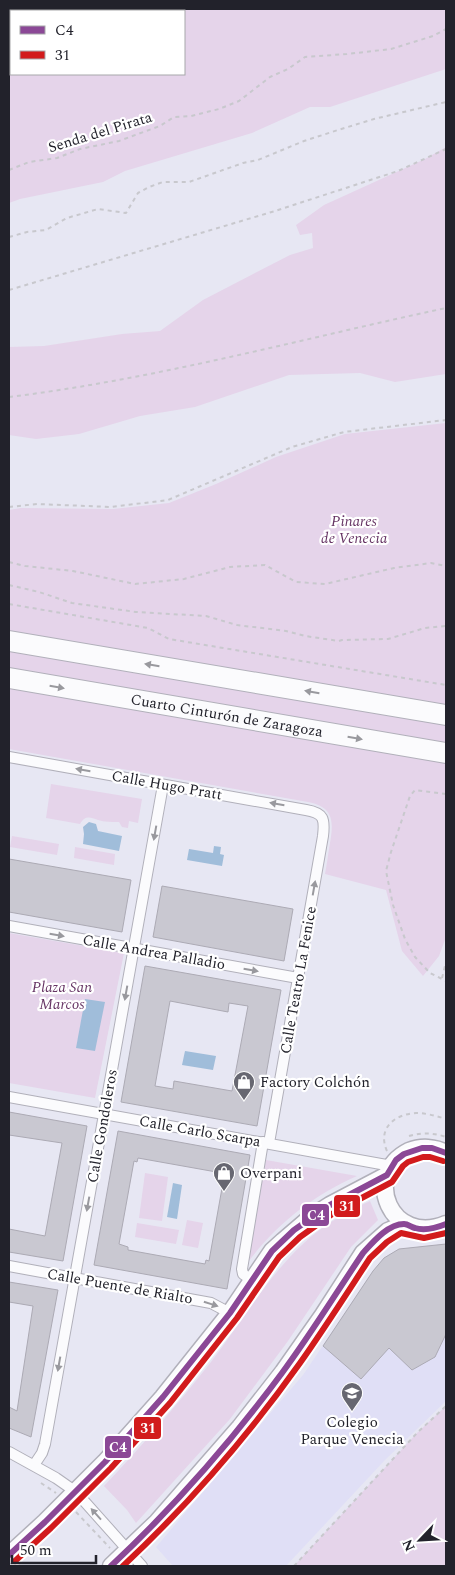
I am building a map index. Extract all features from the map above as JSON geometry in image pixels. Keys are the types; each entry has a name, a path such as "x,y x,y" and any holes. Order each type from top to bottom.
{"highway":[{"path":"9,641 446,715"},
{"name":"Cuarto Cinturón de Zaragoza","path":"9,678 446,753"}],"main road":[{"path":"9,1555 76,1492 164,1397 230,1313 272,1251 294,1230 389,1161 422,1148 432,1148 446,1153"},
{"path":"389,1161 385,1183 386,1195 389,1206 396,1216 405,1224 415,1228 437,1228 446,1224"},
{"path":"111,1566 171,1507 240,1427 283,1372 364,1254 388,1230 405,1224"}],"street":[{"name":"Calle Hugo Pratt","path":"9,757 317,812 322,818"},
{"name":"Calle Gondoleros","path":"34,1465 42,1453 45,1444 163,785"},
{"name":"Calle Teatro La Fenice","path":"252,1280 243,1274 242,1269 298,978 324,829 322,818"},
{"name":"Calle Andrea Palladio","path":"9,926 298,978"},
{"name":"Calle Carlo Scarpa","path":"9,1097 104,1115 389,1161"},
{"name":"Calle Puente de Rialto","path":"9,1266 210,1303 230,1313"},
{"path":"9,1452 62,1481 76,1492 142,1566"}],"path":[{"name":"Senda del Pirata","path":"9,170 29,162 57,158 80,149 118,141 160,126 174,117 191,116 219,109 239,101 270,77 288,69 305,57 391,48 433,36 446,29"},
{"path":"9,238 27,232 46,230 67,218 98,209 126,213 138,193 149,186 163,182 189,182 243,163 258,160 304,141 338,130 374,119 446,102"},
{"path":"9,290 275,211 398,171 446,149"},
{"path":"9,397 57,391 132,377 446,308"},
{"path":"9,507 36,504 111,507 168,500 292,447 335,434 446,420"},
{"path":"9,562 25,566 73,571 135,584 184,579 230,567 265,565 296,582 325,584 394,568 431,563 446,566"},
{"path":"9,585 39,592 72,603 136,612 206,616 237,625 286,630 305,636 339,641 388,638 425,628 446,626"},
{"path":"9,604 148,628 169,639 446,685"},
{"path":"446,794 415,790 410,796 386,871 393,905 405,939 415,957 430,973 446,981"},
{"path":"442,978 446,962"},
{"path":"389,1161 383,1142 384,1131 390,1123 401,1116 414,1113 446,1119"},
{"path":"294,1566 417,1433 446,1406"}],"shaded area":[{"path":"89,822 96,824 98,831 122,836 119,851 83,844 83,827"},
{"path":"214,846 221,847 220,854 224,855 222,866 187,860 189,849 213,853"},
{"path":"85,999 105,1002 95,1051 76,1048"},
{"path":"185,1051 216,1056 213,1070 182,1065"},
{"path":"173,1183 182,1185 177,1219 167,1217"},
{"name":"Colegio Parque Venecia","path":"446,1244 446,1401 385,1460 286,1566 173,1566 156,1547 303,1375 373,1271 384,1258 399,1249"}],"green space":[{"path":"446,9 446,69 330,107 310,107 252,133 125,171 103,182 20,199 9,203 9,54 10,75 185,75 185,10 96,10"},
{"path":"446,147 446,374 395,382 360,373 289,375 195,407 140,416 79,434 36,439 9,435 9,347 44,346 122,334 160,331 203,300 290,255 313,248 312,233 300,235 296,225 324,205 425,159"},
{"name":"Pinares de Venecia","path":"446,423 446,937 439,956 423,976 402,951 386,890 325,874 332,828 330,816 323,807 308,802 9,749 9,510 21,508 113,509 169,503 276,457 345,434"},
{"path":"51,784 142,799 138,823 129,821 128,828 122,827 119,822 90,818 84,819 80,824 46,818"},
{"path":"12,836 59,844 57,855 10,847"},
{"path":"75,847 115,854 114,865 74,858"},
{"name":"Plaza San Marcos","path":"9,933 124,953 95,1098 9,1083"},
{"path":"266,1160 357,1176 325,1193 296,1212 271,1235 248,1262"},
{"path":"145,1173 168,1177 162,1221 139,1218"},
{"path":"370,1201 378,1220 351,1247 288,1341 230,1419 136,1523 127,1510 104,1486 172,1410 222,1347 266,1285 291,1256 311,1236 344,1214"},
{"path":"187,1220 203,1223 198,1248 182,1245"},
{"path":"137,1223 179,1230 176,1244 135,1237"},
{"path":"446,1406 446,1566 294,1566 417,1433"}],"building":[{"path":"9,859 131,880 122,932 9,912"},
{"path":"162,886 293,909 284,961 153,937"},
{"path":"145,966 281,990 257,1126 121,1102","holes":["170,1001 228,1012 229,1003 248,1006 232,1091 174,1081 173,1089 155,1086"]},
{"path":"9,1112 87,1126 63,1261 9,1252 9,1229 45,1236 62,1143 9,1135"},
{"path":"118,1131 250,1155 227,1289 94,1265","holes":["138,1158 222,1173 221,1176 224,1177 209,1261 206,1260 205,1264 128,1250 128,1247 119,1244 134,1161 137,1162"]},
{"path":"446,1244 446,1334 435,1357 412,1370 389,1348 361,1379 323,1346 373,1271 384,1258 399,1249"},
{"path":"9,1282 58,1290 31,1437 9,1428 9,1407 17,1411 33,1306 9,1302"}],"transit line":[{"name":"C4","path":"9,1555 105,1462 163,1397 230,1313 272,1251 294,1230 330,1205 387,1175 396,1160 404,1154 422,1148 432,1148 446,1153"},
{"name":"31","path":"15,1561 111,1468 170,1403 237,1318 279,1257 300,1237 335,1212 392,1182 408,1162 423,1157 443,1161"},
{"name":"C4","path":"111,1566 157,1521 243,1424 293,1358 363,1253 371,1244 381,1234 398,1225 405,1224 423,1229 446,1224"},
{"name":"31","path":"123,1566 217,1469 260,1417 309,1350 370,1258 387,1242 401,1233 424,1238 446,1233"}],"place":[{"name":"Factory Colchón","path":"244,1101"},
{"name":"Overpani","path":"224,1192"},
{"name":"Colegio Parque Venecia","path":"352,1412"}]}
